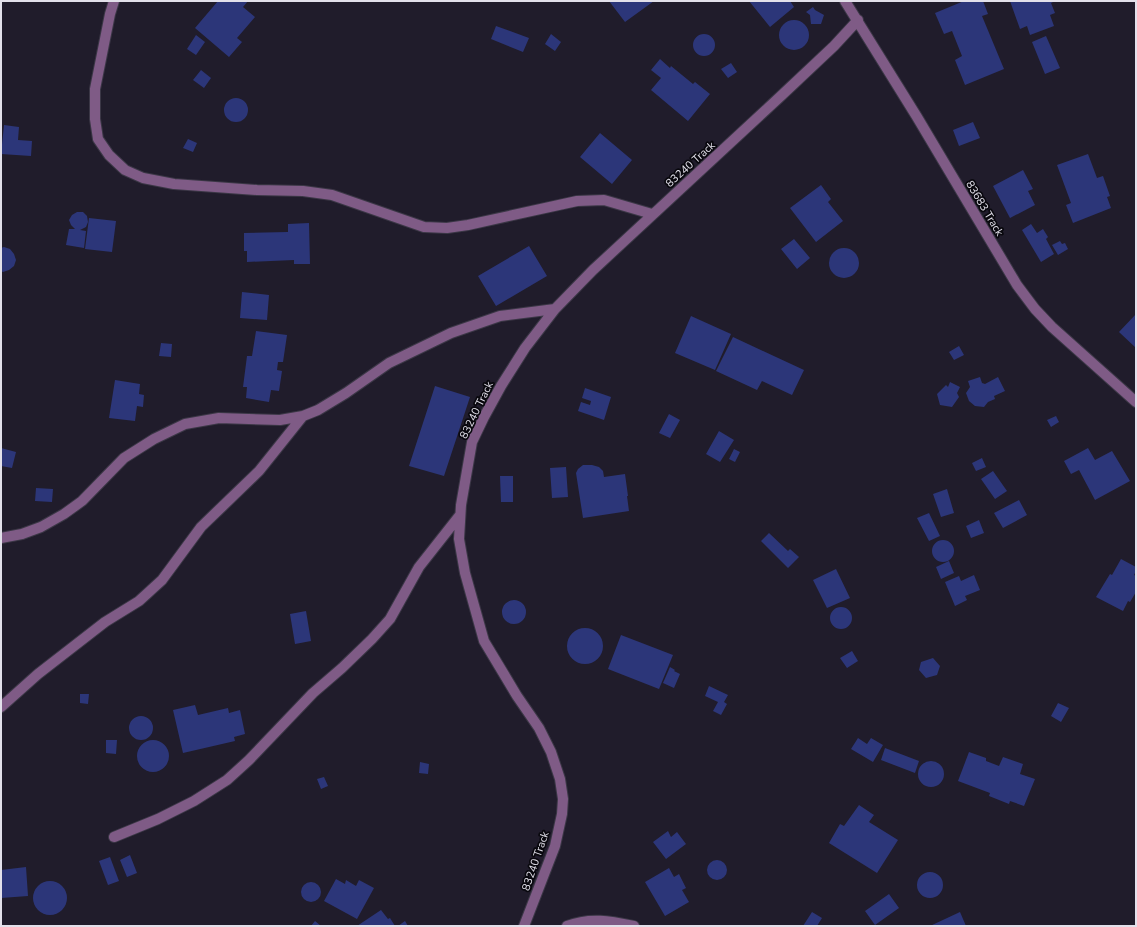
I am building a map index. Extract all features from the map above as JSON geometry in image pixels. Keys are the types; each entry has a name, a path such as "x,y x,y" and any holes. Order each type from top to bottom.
{"street":[{"path":"114,1 95,89 95,119 98,139 109,155 125,170 143,178 174,184 257,190 303,191 332,195 424,227 447,228 468,225 577,201 604,200 652,214"},
{"name":"83683 Track","path":"846,1 1017,285 1035,309 1052,327 1136,402"},
{"name":"83240 Track","path":"524,926 555,846 562,814 563,799 560,779 551,752 539,728 517,696 484,641 465,573 459,539 460,515 472,442 501,386 525,348 555,309 593,270 652,214 712,161 834,46 858,20"},
{"path":"1,538 22,534 41,527 64,514 82,501 124,458 154,439 185,424 219,418 280,420 303,416 318,410 346,393 389,362 451,332 500,316 555,309"},
{"path":"1,707 38,674 105,622 139,600 162,580 201,527 259,471 303,416"},
{"path":"114,836 158,819 194,801 227,780 249,760 313,693 372,640 386,624 405,594 419,567 460,515"},
{"path":"566,926 579,922 601,920 634,926"}],"building":[{"path":"218,1 248,1 243,7 255,17 237,38 242,42 229,57 195,28"},
{"path":"609,1 654,1 625,22"},
{"path":"749,1 790,1 794,7 770,27"},
{"path":"964,1 983,1 988,14 982,16 1004,69 965,85 955,60 962,56 952,31 944,34 935,13"},
{"path":"1010,1 1055,1 1051,3 1055,13 1050,15 1054,26 1030,35 1027,26 1020,29"},
{"path":"813,7 815,10 824,15 821,24 811,24 810,15 806,12"},
{"path":"794,20 805,24 809,35 805,46 794,50 783,46 779,35 783,24"},
{"path":"496,26 529,38 523,52 491,39"},
{"path":"551,34 561,42 555,51 545,44"},
{"path":"704,34 708,35 714,41 714,49 708,55 704,56 700,55 694,49 693,45 694,41 700,35"},
{"path":"196,35 205,42 196,55 187,49"},
{"path":"1046,36 1060,68 1045,74 1032,42"},
{"path":"660,59 670,68 671,66 693,84 695,82 710,94 688,121 651,90 661,78 651,70"},
{"path":"731,63 737,72 728,78 721,69"},
{"path":"201,70 211,78 204,88 193,80"},
{"path":"236,98 241,99 247,105 247,115 241,121 236,122 231,121 225,115 224,110 225,105 231,99"},
{"path":"973,122 980,138 959,146 953,130"},
{"path":"4,125 19,127 18,140 32,141 31,156 1,154"},
{"path":"600,133 632,160 612,184 580,157"},
{"path":"188,139 197,143 193,152 183,148"},
{"path":"1088,154 1097,178 1103,176 1110,196 1107,197 1111,208 1073,223 1066,205 1071,203 1057,165"},
{"path":"1023,170 1033,189 1028,191 1035,205 1010,218 993,186"},
{"path":"821,185 831,199 828,202 843,221 816,242 790,208"},
{"path":"77,212 83,212 87,216 88,222 86,227 80,230 86,231 84,248 66,245 69,229 75,229 69,220 72,215"},
{"path":"89,218 116,221 112,252 85,249"},
{"path":"309,223 310,264 294,264 294,260 247,262 247,251 244,251 244,233 288,232 288,224"},
{"path":"1031,224 1037,233 1043,229 1048,237 1046,239 1054,254 1041,262 1022,230"},
{"path":"794,239 810,258 797,269 781,249"},
{"path":"1060,241 1062,244 1065,243 1068,249 1058,255 1052,245"},
{"path":"529,246 547,276 496,306 478,276"},
{"path":"4,247 10,249 16,260 14,266 3,272 1,271 1,248"},
{"path":"844,248 854,253 859,263 854,273 844,278 834,273 829,263 834,253"},
{"path":"242,292 269,295 267,320 240,318"},
{"path":"1136,314 1136,348 1119,332"},
{"path":"691,316 731,334 715,370 675,353"},
{"path":"256,331 287,335 283,362 278,362 277,370 282,371 279,391 271,390 269,402 246,398 247,387 243,387 247,356 252,356"},
{"path":"733,337 804,370 792,395 762,381 757,390 716,371"},
{"path":"161,343 172,344 171,357 159,356"},
{"path":"959,346 964,355 954,360 949,352"},
{"path":"980,377 982,383 985,384 998,377 1005,391 994,396 995,399 988,402 984,407 975,406 969,401 966,393 970,387 968,381"},
{"path":"115,380 140,384 139,394 144,395 143,407 137,406 135,421 109,418"},
{"path":"950,382 960,387 957,393 959,397 952,407 940,405 937,394 946,385 948,387"},
{"path":"435,386 470,397 444,476 409,466"},
{"path":"585,388 611,397 604,420 578,411 581,402 590,405 591,401 582,398"},
{"path":"669,414 680,420 670,438 659,433"},
{"path":"1056,416 1059,422 1051,427 1047,420"},
{"path":"719,431 734,440 720,462 706,454"},
{"path":"1,448 16,452 12,468 1,466"},
{"path":"1088,448 1095,460 1112,451 1130,481 1095,500 1079,470 1071,474 1064,461"},
{"path":"734,449 740,452 735,462 729,459"},
{"path":"982,458 986,467 976,471 972,463"},
{"path":"583,465 599,467 603,471 604,477 625,474 629,511 583,518 576,473"},
{"path":"566,467 568,497 552,498 550,468"},
{"path":"993,471 1007,491 995,499 981,479"},
{"path":"500,476 513,476 513,502 501,502"},
{"path":"36,488 53,489 52,502 35,501"},
{"path":"947,489 954,513 941,517 933,494"},
{"path":"1019,500 1027,515 1003,528 994,513"},
{"path":"929,513 940,536 929,541 917,518"},
{"path":"979,520 984,533 971,538 966,526"},
{"path":"769,533 788,551 790,549 799,557 788,568 761,541"},
{"path":"943,540 947,541 953,547 953,555 947,561 943,562 939,561 933,555 932,551 933,547 939,541"},
{"path":"1121,559 1136,567 1134,575 1136,576 1136,592 1130,602 1128,601 1123,611 1096,597 1110,574 1112,575"},
{"path":"949,561 954,573 941,579 936,567"},
{"path":"836,569 850,598 827,608 813,580"},
{"path":"974,575 980,590 965,596 967,600 955,606 945,582 959,576 961,581"},
{"path":"514,600 523,603 526,612 523,621 514,624 505,621 502,612 505,603"},
{"path":"841,607 849,610 852,618 849,626 841,629 833,626 830,618 833,610"},
{"path":"306,611 311,641 295,644 290,614"},
{"path":"589,628 598,633 602,639 602,653 598,659 589,664 581,664 572,659 568,653 567,642 572,633 578,629"},
{"path":"621,635 673,655 659,689 608,669"},
{"path":"852,651 858,661 847,668 840,658"},
{"path":"933,658 940,666 937,675 926,678 919,670 921,662"},
{"path":"670,667 680,674 674,688 663,683"},
{"path":"709,686 728,695 724,702 727,704 721,715 713,711 718,702 705,696"},
{"path":"80,694 89,694 88,704 80,703"},
{"path":"1058,703 1069,708 1061,722 1051,716"},
{"path":"195,705 198,715 228,708 229,713 240,710 245,734 234,737 235,741 183,753 173,710"},
{"path":"141,716 146,717 152,723 152,733 146,739 141,740 136,739 130,733 129,728 130,723 136,717"},
{"path":"858,738 867,744 871,738 883,745 873,762 851,749"},
{"path":"106,740 117,740 116,754 106,753"},
{"path":"150,740 156,740 166,747 169,756 168,762 162,769 156,772 150,772 140,765 137,759 137,753 144,743"},
{"path":"885,748 919,761 915,773 881,760"},
{"path":"969,752 986,758 986,761 999,766 1003,757 1023,764 1020,774 1035,779 1024,806 1010,801 1009,804 989,796 990,793 958,781"},
{"path":"931,761 940,765 944,774 940,783 931,787 922,783 918,774 922,765"},
{"path":"420,762 429,764 428,774 419,773"},
{"path":"324,777 328,786 321,789 317,779"},
{"path":"859,805 874,815 869,822 898,840 877,873 829,843 840,824 844,826"},
{"path":"668,831 671,837 677,832 686,844 666,859 653,842"},
{"path":"130,855 137,873 127,877 120,860"},
{"path":"110,857 119,881 108,885 99,861"},
{"path":"717,860 724,863 727,870 724,877 717,880 710,877 707,870 710,863"},
{"path":"26,867 28,896 1,898 1,870"},
{"path":"669,868 674,877 679,874 686,888 682,890 689,902 665,916 645,882"},
{"path":"930,872 939,876 943,885 939,894 930,898 921,894 917,885 921,876"},
{"path":"336,879 345,884 346,880 356,886 359,880 374,888 357,919 324,901"},
{"path":"47,881 53,881 57,882 64,888 67,898 66,905 60,912 53,915 47,915 43,914 36,908 33,901 33,895 34,891 40,884"},
{"path":"311,882 318,885 321,892 318,899 311,902 304,899 301,892 304,885"},
{"path":"889,894 899,908 875,925 865,911"},
{"path":"381,910 388,919 390,918 395,926 357,926"},
{"path":"812,912 822,918 817,926 803,926"},
{"path":"960,912 966,926 930,926"},
{"path":"315,921 321,926 311,926"},
{"path":"405,921 408,926 398,926"}]}
